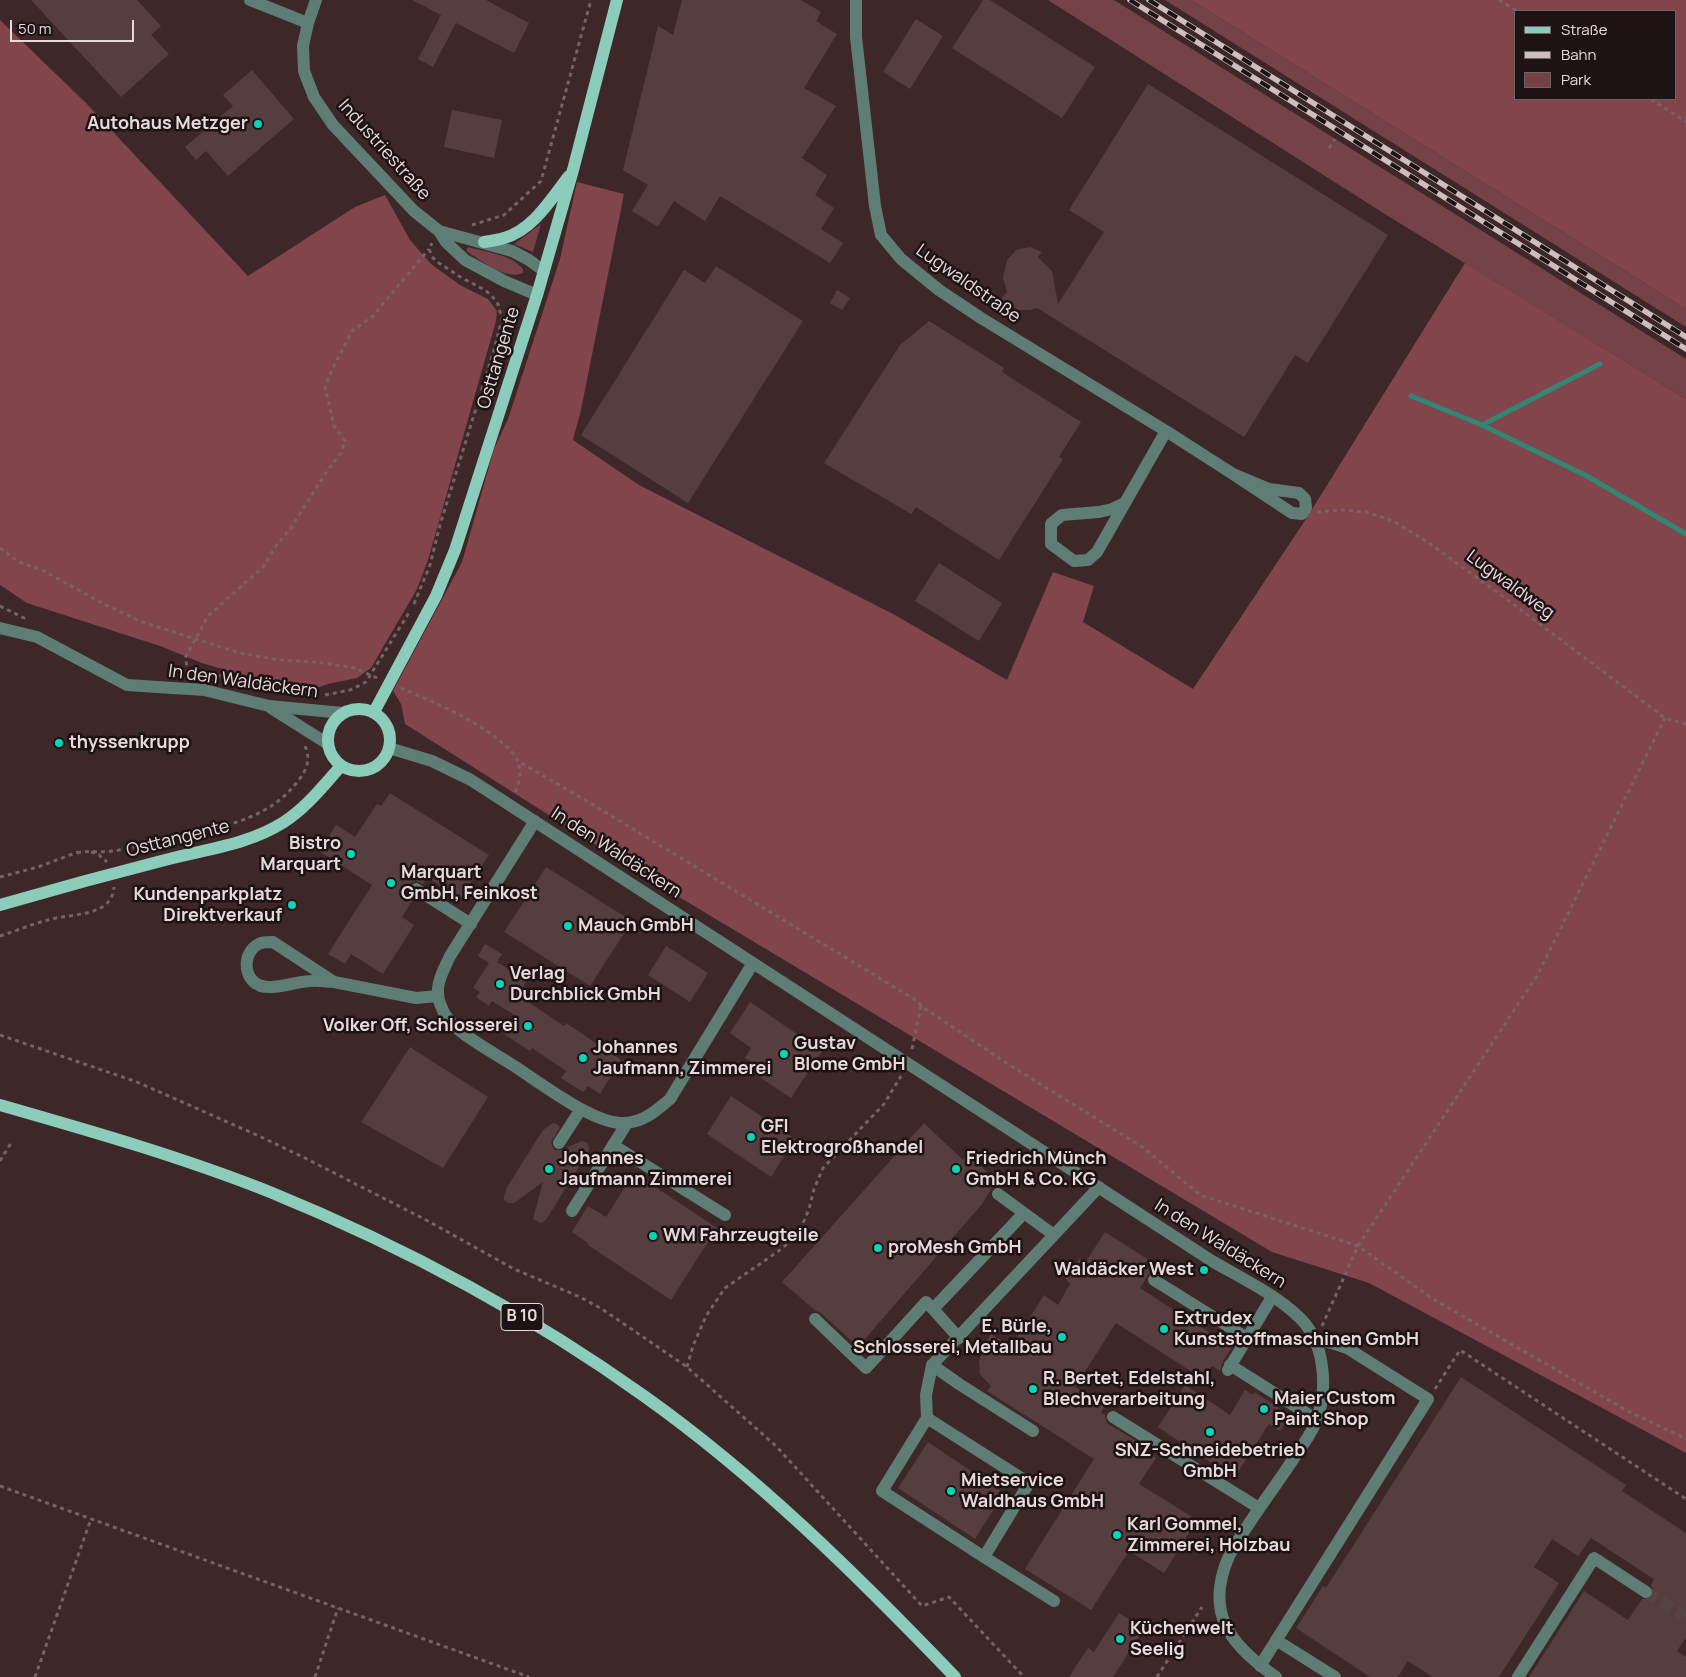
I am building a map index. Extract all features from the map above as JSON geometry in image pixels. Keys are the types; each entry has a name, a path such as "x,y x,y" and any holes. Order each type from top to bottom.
{"main road":[{"name":"Osttangente","path":"374,712 436,596 455,550 537,295 573,170 617,0"},
{"path":"484,242 506,238 525,227 542,210 573,170"},
{"path":"352,709 374,712 385,722 390,732 389,748 385,758 377,766 359,772 341,766 330,753 328,736 330,728 336,719 352,709"},
{"name":"Osttangente","path":"0,905 113,873 234,844 260,835 273,829 296,813 316,795 341,766"},
{"name":"B 10","path":"0,1105 152,1150 268,1192 340,1222 412,1256 489,1297 539,1327 644,1396 756,1484 842,1562 956,1677"}],"street":[{"path":"250,0 308,23"},
{"name":"Industriestraße","path":"316,0 303,46 304,71 314,97 333,125 414,211 439,231 446,242 465,260 504,281 537,295"},
{"name":"Lugwaldstraße","path":"856,0 856,37 875,206 881,235 901,259 939,290 981,318 1166,431 1292,513 1302,514 1306,508 1305,499 1299,493 1269,489 1233,474"},
{"name":"Industriestraße","path":"439,231 512,251 544,271"},
{"path":"1125,502 1112,509 1099,512 1062,515 1051,524 1051,544 1074,561 1088,560 1097,552 1166,431"},
{"name":"In den Waldäckern","path":"0,628 37,637 127,685 204,690 268,706 343,713"},
{"path":"268,706 328,744"},
{"name":"In den Waldäckern","path":"389,748 451,769 508,803 908,1065 1212,1261 1272,1297 1300,1318 1312,1333 1320,1356 1323,1386 1317,1420 1229,1556 1222,1575 1219,1597 1222,1616 1233,1641 1260,1666 1276,1677"},
{"name":"In den Waldäckern","path":"438,996 440,976 470,924 535,821"},
{"path":"416,889 470,924"},
{"path":"334,982 272,942 260,943 251,950 246,961 247,973 254,983 265,988 310,981 334,982 416,998 438,996 441,1008 458,1030 581,1109 604,1121 627,1123 646,1118 670,1099 753,964"},
{"path":"559,1143 581,1109"},
{"path":"572,1211 627,1123"},
{"path":"614,1145 725,1215"},
{"path":"1054,1601 882,1491 928,1418 926,1395 932,1365 1099,1187"},
{"path":"998,1194 1054,1235"},
{"path":"933,1309 1024,1213"},
{"path":"1154,1280 1247,1338"},
{"path":"1272,1297 1229,1368 1317,1420"},
{"path":"815,1319 866,1368 926,1302 959,1338"},
{"path":"1260,1666 1428,1399 1347,1348 1315,1340"},
{"path":"932,1365 1033,1430"},
{"path":"1113,1417 1259,1508"},
{"path":"928,1418 1029,1483 984,1557"},
{"path":"1518,1677 1594,1558 1646,1592"},
{"path":"1276,1640 1335,1677"}],"path":[{"path":"469,226 504,216 541,181 592,0"},
{"path":"1499,0 1514,10"},
{"path":"1653,100 1686,122"},
{"path":"1329,148 1335,139"},
{"path":"316,695 299,690 189,672 185,658 208,616 263,567 341,453 345,441 334,426 325,387 332,370 352,331 374,316 429,249 439,231"},
{"path":"321,696 350,690 366,682 414,604 430,565 440,525 502,319 498,304 492,296 438,263 433,258 429,249"},
{"name":"Lugwaldweg","path":"1302,514 1341,510 1367,512 1395,522 1429,543 1505,598 1665,718 1686,724"},
{"path":"0,548 19,562 42,570 104,604 142,622 240,653 279,660 316,662 355,668"},
{"path":"410,691 452,711 503,742 513,752 520,770 518,784 508,803"},
{"path":"305,709 311,694"},
{"path":"1315,1340 1358,1246 1538,974 1665,718"},
{"path":"77,852 112,851 226,826 268,809 288,792 305,772 308,754 300,736 299,726"},
{"path":"518,761 919,1002 921,1006 1008,1064 1144,1148 1200,1195 1358,1246 1433,1299 1626,1410 1686,1439"},
{"path":"687,1367 693,1346 706,1316 725,1288 780,1250 798,1235 809,1210 814,1189 823,1168 884,1104 908,1065 921,1006"},
{"path":"0,1035 137,1082 303,1157 514,1269 580,1297 602,1309 687,1367 776,1446 922,1606 948,1597 1024,1677"},
{"path":"0,1161 11,1143"},
{"path":"1428,1399 1460,1350 1686,1499"},
{"path":"0,1486 529,1677"},
{"path":"35,1677 90,1519"},
{"path":"1157,1677 1202,1607"},
{"path":"315,1677 338,1608"}],"green space":[{"path":"1048,0 1114,0 1686,359 1686,399 1388,216"},
{"path":"1165,0 1191,0 1686,309 1686,327"},
{"path":"541,224 533,252 514,244"},
{"path":"468,247 497,254 512,260 523,269 523,273 516,275 501,272 466,251"}],"shaded area":[{"path":"1191,0 1686,0 1686,309"},
{"path":"0,20 86,103 248,276 355,207 385,195 410,240 431,264 460,285 488,299 497,311 496,321 428,560 417,589 371,668 357,678 314,689 289,682 246,676 202,663 163,647 27,603 0,585"},
{"path":"577,182 624,194 581,410 573,440 639,485 895,615 1007,680 1053,572 1094,586 1083,622 1193,689 1306,519 1465,263 1686,399 1686,1453 1369,1283 1272,1252 669,891 405,724 401,704 393,691 462,562 494,449 508,419 560,259"}],"building":[{"path":"31,0 137,0 161,26 151,35 169,54 121,97"},
{"path":"412,0 486,0 529,23 514,53 456,23 433,67 418,59 441,15"},
{"path":"682,0 801,0 821,12 816,21 837,34 804,88 836,106 802,158 827,175 815,195 834,208 821,229 843,243 830,263 720,196 705,221 674,201 658,227 632,211 648,185 623,170 658,26 673,35"},
{"path":"983,0 990,0 1095,67 1062,118 952,48"},
{"path":"916,19 943,36 910,89 883,72"},
{"path":"252,70 294,119 228,176 206,151 196,160 185,147 233,106 223,95"},
{"path":"1148,84 1388,235 1308,363 1295,355 1244,437 1037,308 1018,310 1001,299 1007,292 1003,278 1007,260 1016,250 1030,247 1042,252 1038,257 1052,271 1058,304 1104,232 1069,210"},
{"path":"452,110 502,120 494,158 444,147"},
{"path":"716,266 803,321 688,503 581,435 684,270 705,283"},
{"path":"837,290 850,298 842,310 830,303"},
{"path":"929,321 1004,368 1002,372 1081,422 1059,457 1063,459 999,560 916,507 911,514 824,463 900,345"},
{"path":"939,563 1002,603 979,641 915,601"},
{"name":"Marquart GmbH, Feinkost","path":"390,793 489,855 460,899 427,877 423,884 416,881 409,884 409,892 414,897 402,917 414,925 383,974 351,954 345,964 328,954 372,885 319,851 336,825 355,837 377,804 381,806"},
{"name":"Mauch GmbH","path":"546,867 632,921 590,986 504,932"},
{"path":"485,944 502,954 497,962 527,981 518,995 564,1026 566,1023 621,1060 600,1094 588,1086 583,1092 561,1078 566,1071 532,1048 530,1051 504,1034 516,1016 492,1001 489,1006 476,997 480,992 473,988 489,963 478,956"},
{"path":"666,946 708,973 690,1002 648,975"},
{"name":"Gustav Blome GmbH","path":"750,1002 822,1051 791,1098 749,1070 753,1063 745,1058 751,1048 730,1033"},
{"path":"410,1047 488,1097 443,1168 361,1122"},
{"name":"GFI Elektrogroßhandel","path":"731,1096 795,1139 771,1177 707,1134"},
{"name":"Johannes Jaufmann Zimmerei","path":"553,1123 560,1127 551,1142 554,1150 562,1150 581,1141 587,1142 589,1148 546,1220 541,1223 533,1219 543,1182 514,1203 508,1203 504,1200 504,1196 507,1187 543,1130"},
{"name":"proMesh GmbH","path":"924,1123 963,1160 968,1153 994,1179 992,1187 983,1203 858,1347 821,1313 816,1311 782,1282"},
{"name":"WM Fahrzeugteile","path":"634,1173 717,1228 671,1300 588,1245 572,1232 588,1206 606,1217"},
{"path":"1105,1232 1155,1264 1140,1288 1232,1347 1223,1361 1220,1371 1212,1366 1203,1379 1116,1323 1075,1387 1105,1406 1101,1413 1105,1415 1108,1424 1148,1448 1146,1451 1156,1458 1139,1484 1197,1520 1164,1573 1129,1551 1091,1610 1025,1569 1094,1459 987,1391 991,1386 980,1374 979,1360 985,1343 991,1334 1011,1347 1044,1295 1058,1305 1070,1284 1060,1272 1074,1267 1079,1259 1085,1263"},
{"path":"1461,1377 1626,1485 1622,1491 1686,1533 1686,1637 1677,1651 1686,1657 1686,1677 1529,1677 1584,1591 1628,1620 1642,1599 1649,1599 1653,1596 1651,1585 1654,1579 1591,1538 1578,1556 1552,1539 1534,1567 1559,1583 1499,1677 1433,1677 1408,1661 1398,1677 1370,1677 1296,1628 1323,1586 1326,1588"},
{"name":"SNZ-Schneidebetrieb GmbH","path":"1185,1385 1230,1415 1245,1390 1253,1395 1254,1392 1290,1415 1280,1431 1269,1424 1234,1478 1158,1427"},
{"name":"Mietservice Waldhaus GmbH","path":"928,1442 1004,1493 975,1539 898,1488"},
{"name":"Küchenwelt Seelig","path":"1119,1613 1144,1629 1113,1677 1069,1677 1088,1648 1094,1652"}],"waterway":[{"path":"1482,425 1600,364"},
{"path":"1411,396 1482,425 1587,476 1686,534"}],"tunnel":[{"path":"1646,1592 1686,1617"}],"railway":[{"path":"1130,0 1686,349"},
{"path":"1149,0 1686,337"}],"place":[{"name":"Autohaus Metzger","path":"258,124"},
{"name":"thyssenkrupp","path":"59,743"},
{"name":"Bistro Marquart","path":"351,854"},
{"name":"Marquart GmbH, Feinkost","path":"391,883"},
{"name":"Kundenparkplatz Direktverkauf","path":"292,905"},
{"name":"Mauch GmbH","path":"568,926"},
{"name":"Verlag Durchblick GmbH","path":"500,984"},
{"name":"Volker Off, Schlosserei","path":"528,1026"},
{"name":"Gustav Blome GmbH","path":"784,1054"},
{"name":"Johannes Jaufmann, Zimmerei","path":"583,1058"},
{"name":"GFI Elektrogroßhandel","path":"751,1137"},
{"name":"Johannes Jaufmann Zimmerei","path":"549,1169"},
{"name":"Friedrich Münch GmbH & Co. KG","path":"956,1169"},
{"name":"WM Fahrzeugteile","path":"653,1236"},
{"name":"proMesh GmbH","path":"878,1248"},
{"name":"Waldäcker West","path":"1204,1270"},
{"name":"Extrudex Kunststoffmaschinen GmbH","path":"1164,1329"},
{"name":"E. Bürle, Schlosserei, Metallbau","path":"1062,1337"},
{"name":"R. Bertet, Edelstahl, Blechverarbeitung","path":"1033,1389"},
{"name":"Maier Custom Paint Shop","path":"1264,1409"},
{"name":"SNZ-Schneidebetrieb GmbH","path":"1210,1432"},
{"name":"Mietservice Waldhaus GmbH","path":"951,1491"},
{"name":"Karl Gommel, Zimmerei, Holzbau","path":"1117,1535"},
{"name":"Küchenwelt Seelig","path":"1120,1639"}]}
